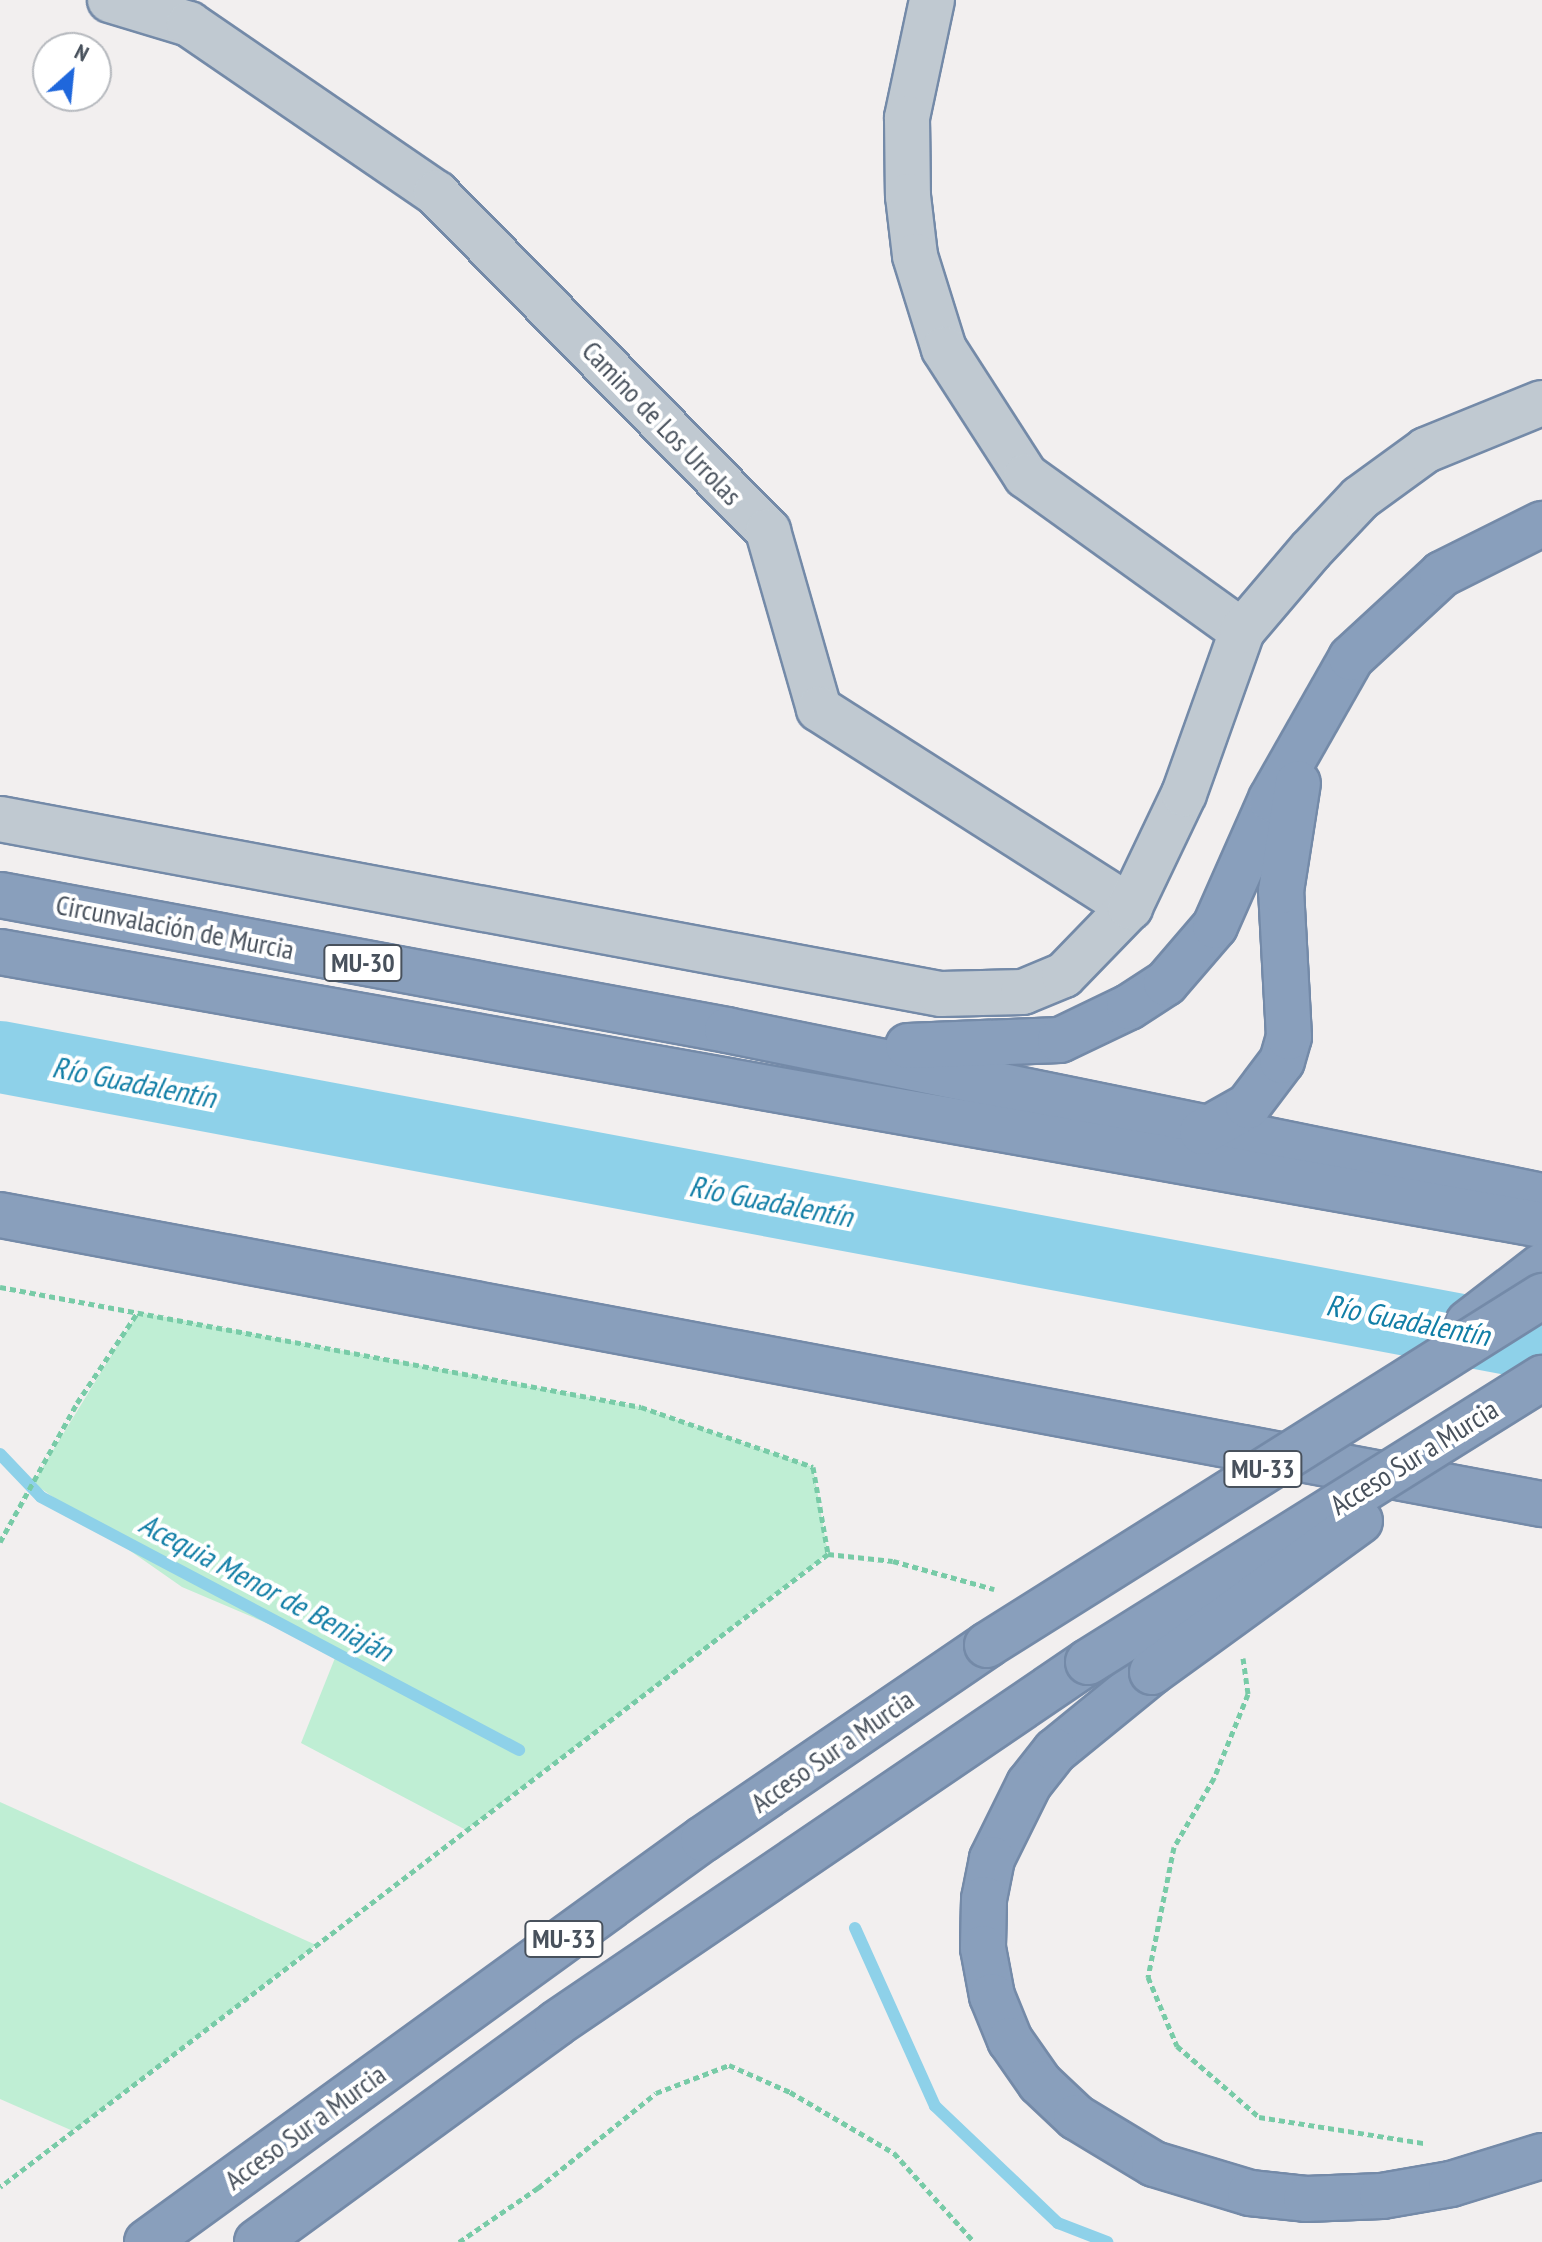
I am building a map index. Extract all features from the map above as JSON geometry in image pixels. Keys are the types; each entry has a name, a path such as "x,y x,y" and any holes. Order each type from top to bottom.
{"highway":[{"path":"727,1030 921,1047 991,1046 1060,1040 1100,1023 1166,983 1215,926 1317,711 1351,658 1416,595 1484,550 1542,524"},
{"path":"720,1081 1157,1140 1218,1127 1248,1106 1269,1081 1289,1037 1281,891 1284,847 1317,711"},
{"name":"Circunvalación de Murcia","path":"0,895 727,1030"},
{"name":"Circunvalación de Murcia","path":"0,952 720,1081"},
{"path":"727,1030 1218,1127 1542,1196"},
{"path":"720,1081 1542,1225"},
{"path":"0,1215 1542,1504"},
{"path":"1344,1418 1542,1266"},
{"name":"Acceso Sur a Murcia","path":"147,2242 703,1839 987,1645 1542,1296"},
{"name":"Acceso Sur a Murcia","path":"257,2242 632,1970 1088,1662 1542,1378"},
{"path":"1542,1390 1152,1672 1055,1751 1029,1784 992,1859 984,1899 983,1948 992,1996 1010,2040 1040,2083 1076,2117 1154,2164 1250,2193 1306,2199 1382,2196 1451,2184 1542,2156"}],"street":[{"name":"Camino de Los Urrolas","path":"110,0 189,24 436,193 768,531 819,709 1130,907"},
{"path":"932,0 907,118 908,196 915,256 944,349 1026,476 1242,631"},
{"path":"0,819 941,994 1023,992 1064,975 1130,907 1184,794 1242,631 1360,498 1426,450 1542,403"}],"path":[{"path":"0,1287 641,1407 813,1467 828,1554"},
{"path":"0,1542 77,1403 138,1312"},
{"path":"0,2187 828,1554 893,1561 1002,1591"},
{"path":"1242,1652 1248,1694 1214,1778 1174,1847 1148,1977 1177,2046 1259,2117 1429,2144"},
{"path":"459,2242 538,2188 656,2093 729,2065 790,2092 894,2153 974,2242"}],"green space":[{"path":"138,1312 641,1407 813,1467 828,1554 466,1830 301,1743 337,1653 182,1587 33,1483"},
{"path":"0,1802 316,1945 73,2131 0,2099"}],"waterway":[{"name":"Río Guadalentín","path":"0,1057 1542,1345"},
{"name":"Acequia Menor de Beniaján","path":"0,1454 41,1497 519,1750"},
{"name":"Acequia Menor de Beniaján","path":"855,1928 935,2106 1058,2223 1107,2242"}]}
